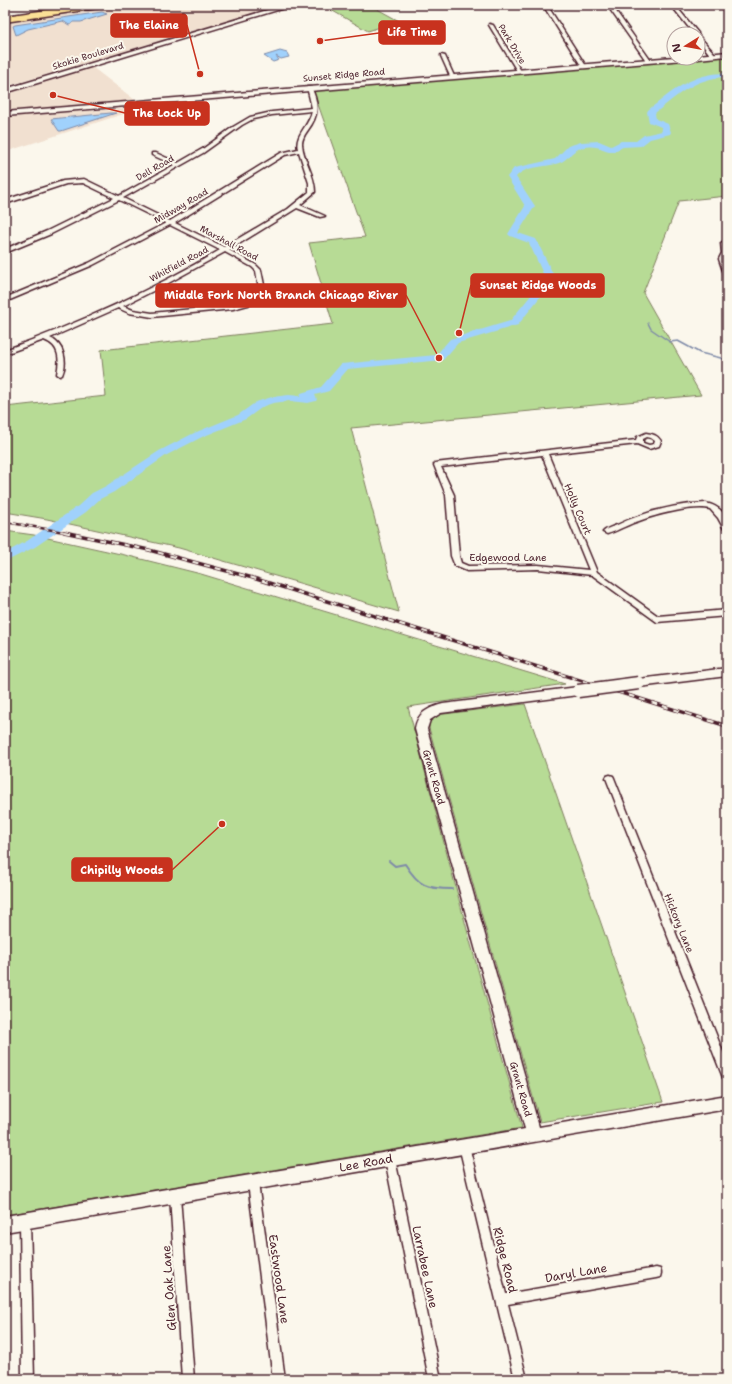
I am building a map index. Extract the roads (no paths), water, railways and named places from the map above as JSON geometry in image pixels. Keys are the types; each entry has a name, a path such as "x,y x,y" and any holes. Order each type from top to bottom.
{"highway":[{"path":"5,14 61,5"},
{"path":"5,19 98,5"}],"street":[{"name":"Skokie Boulevard","path":"5,91 291,5"},
{"path":"545,5 584,66"},
{"path":"609,6 622,5"},
{"path":"674,5 690,26"},
{"path":"609,6 649,61"},
{"name":"Park Drive","path":"491,25 519,71"},
{"path":"706,47 713,56"},
{"path":"706,56 727,54"},
{"path":"444,56 452,76"},
{"name":"Sunset Ridge Road","path":"5,114 666,60"},
{"path":"301,150 298,144 300,138 310,124 315,109 309,88"},
{"name":"Dell Road","path":"5,251 64,225 119,198 214,144 236,126 247,120 258,116 315,109"},
{"name":"Whitfield Road","path":"5,352 44,338 119,306 225,250 297,206 312,192 312,183 301,150"},
{"name":"Midway Road","path":"5,300 91,264 171,223 283,154 301,150"},
{"path":"154,154 178,165"},
{"name":"Marshall Road","path":"5,202 66,182 84,180 254,266 259,271 263,295 257,301 233,307 152,315 131,312 119,306"},
{"path":"297,206 322,216"},
{"path":"727,240 724,243 726,253 722,259 727,274"},
{"path":"44,338 56,344 60,351 62,362 60,374"},
{"name":"Edgewood Lane","path":"639,442 438,465 450,496 455,556 458,564 467,569 538,567 594,573 657,619 727,613"},
{"name":"Holly Court","path":"544,453 594,573"},
{"path":"607,532 635,520 650,516 679,509 706,506 712,507 725,520 727,527"},
{"name":"Grant Road","path":"534,1134 421,729 422,721 434,710 443,708 727,672"},
{"name":"Hickory Lane","path":"610,778 727,1075"},
{"name":"Lee Road","path":"5,1224 727,1102"},
{"name":"Ridge Road","path":"464,1146 521,1379"},
{"name":"Larrabee Lane","path":"390,1160 435,1379"},
{"name":"Eastwood Lane","path":"253,1183 279,1379"},
{"name":"Glen Oak Lane","path":"175,1196 188,1379"},
{"path":"25,1220 28,1379"},
{"name":"Daryl Lane","path":"502,1300 656,1273"}],"water":[{"path":"102,12 107,14 81,22 73,22 69,25 63,21 28,29 16,35 13,26 15,25"},
{"path":"280,51 287,53 289,57 281,59 276,56 279,60 273,62 264,56"},
{"path":"116,113 61,131 59,131 51,119"}],"waterway":[{"path":"5,558 31,544 82,509 96,496 110,489 163,453 198,435 242,417 260,404 272,400 289,398 312,399 311,397 305,395 325,389 345,366 439,358 454,341 514,323 550,278 533,241 513,234 530,206 511,177 517,170 558,161 571,148 584,144 599,144 612,149 621,144 638,144 647,137 667,132 665,126 652,120 651,112 687,85 700,78 727,75"},
{"path":"648,323 651,329 670,342 678,341 700,353 721,358 727,365"},
{"path":"389,861 395,866 405,864 419,882 424,885 429,887 452,889"}],"railway":[{"path":"5,522 70,533"},
{"path":"64,532 149,550 253,578 727,726"}],"place":[{"name":"Life Time","path":"320,41"},
{"name":"The Elaine","path":"200,74"},
{"name":"The Lock Up","path":"53,95"},
{"name":"Sunset Ridge Woods","path":"459,333"},
{"name":"Middle Fork North Branch Chicago River","path":"439,358"},
{"name":"Chipilly Woods","path":"222,824"}]}
